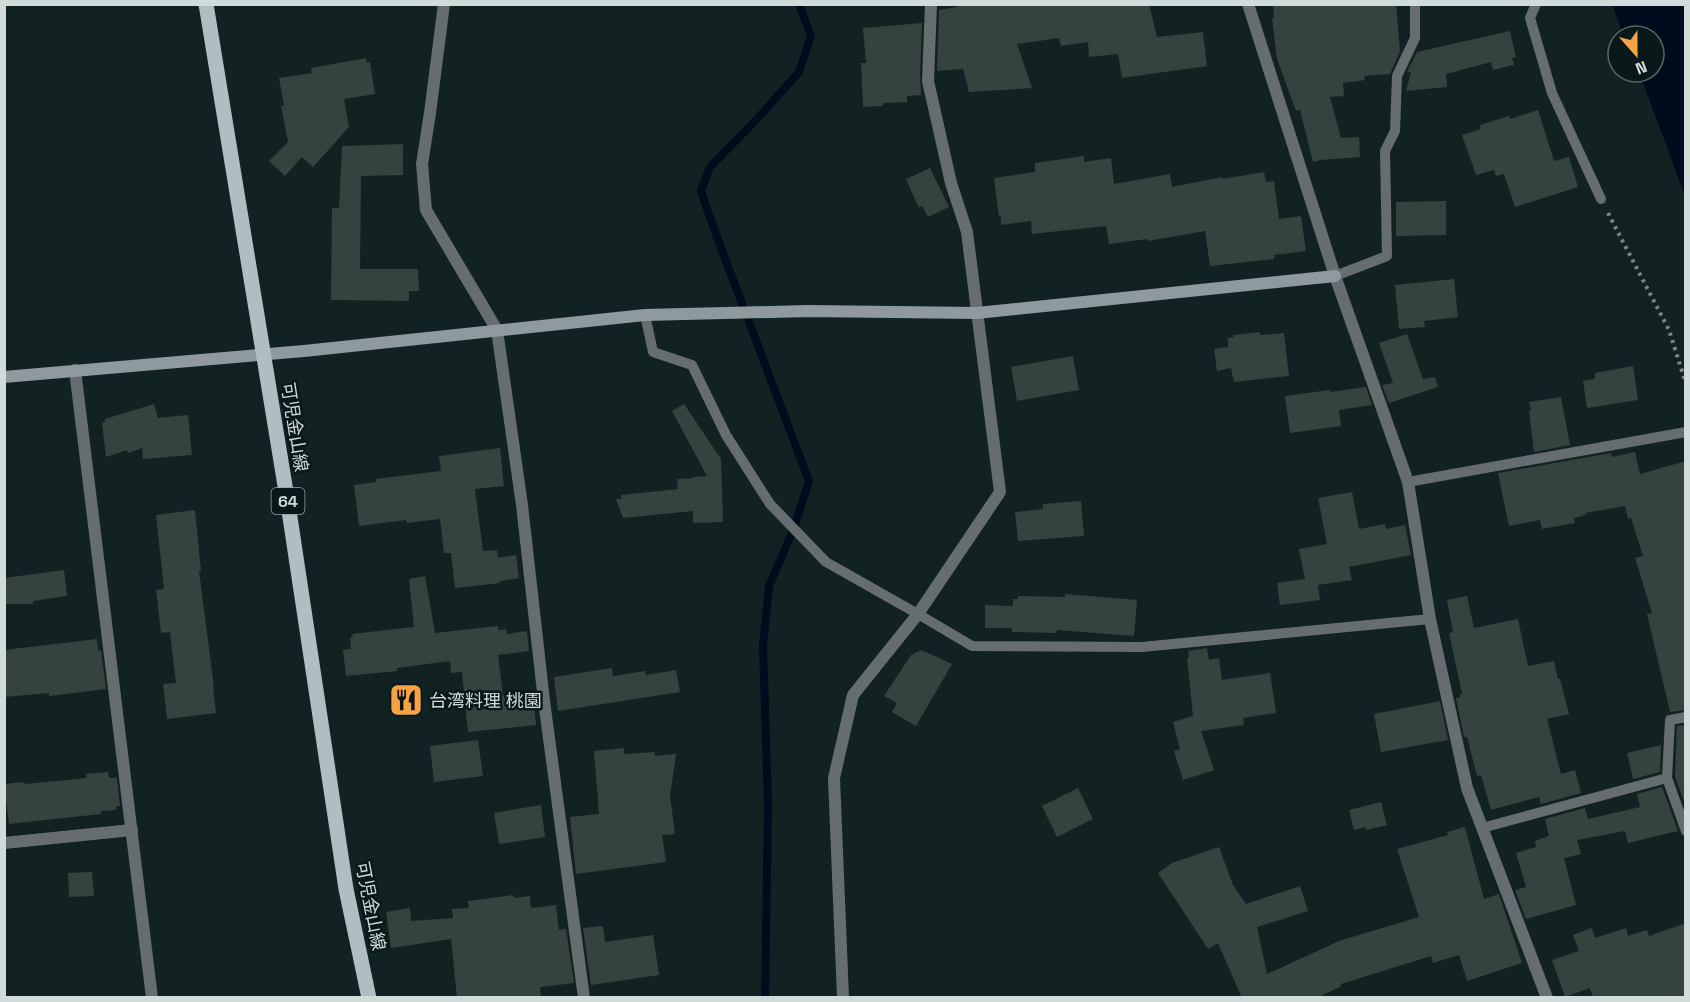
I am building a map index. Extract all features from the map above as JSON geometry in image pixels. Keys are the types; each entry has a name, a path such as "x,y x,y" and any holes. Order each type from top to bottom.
{"main road":[{"name":"可児金山線","path":"206,4 264,354 346,890 369,998"}],"street":[{"path":"444,4 422,164 426,210 497,330 522,506 544,700 584,998"},
{"path":"843,998 834,778 853,695 918,614 1000,492 968,232 951,183 928,81 931,4"},
{"path":"1248,4 1335,276 1408,482 1430,619 1467,788 1547,998"},
{"path":"4,377 264,354 645,315 808,311 977,313 1335,276"},
{"path":"75,370 152,998"},
{"path":"4,843 132,830"}],"lane":[{"path":"1335,276 1387,256 1385,151 1395,130 1397,76 1415,38 1415,4"},
{"path":"1536,4 1530,18 1552,93 1601,199"},
{"path":"645,315 653,352 692,365 726,435 770,504 826,562 972,646 1142,647 1430,619"},
{"path":"1408,482 1686,432"},
{"path":"1686,717 1670,720 1667,778 1686,831"},
{"path":"1482,828 1667,778"}],"path":[{"path":"1601,199 1668,330 1686,384"}],"water":[{"path":"1612,5 1685,5 1685,196 1643,84 1666,84 1666,24 1619,24"}],"building":[{"path":"958,4 1149,4 1157,37 1203,32 1207,66 1122,78 1118,54 1089,57 1088,42 1061,46 1059,38 1017,44 1032,88 969,92 963,69 937,71 939,10 958,7"},
{"path":"1273,4 1396,4 1400,51 1390,74 1364,76 1365,80 1343,83 1344,96 1330,97 1341,138 1359,137 1360,157 1313,162 1300,110 1296,111 1277,59 1272,18 1274,18"},
{"path":"922,23 921,95 907,96 907,102 863,107 861,63 866,63 863,28"},
{"path":"1510,31 1516,57 1512,58 1514,65 1493,70 1491,62 1446,74 1447,87 1406,91 1411,72 1407,72 1417,52"},
{"path":"366,58 367,63 370,62 375,94 344,99 349,127 313,167 302,157 285,176 269,161 288,142 281,106 284,106 279,78 312,73 311,68"},
{"path":"1538,110 1554,161 1569,157 1578,187 1515,207 1504,174 1496,176 1494,170 1476,175 1462,135 1481,129 1480,125"},
{"path":"403,144 403,175 361,176 360,269 418,269 419,291 409,291 409,301 331,300 332,208 339,208 342,146"},
{"path":"1084,156 1084,162 1111,158 1114,184 1170,174 1172,187 1222,177 1222,179 1264,172 1266,182 1274,181 1279,219 1301,216 1306,251 1274,255 1274,259 1210,266 1205,231 1148,241 1147,239 1109,244 1106,226 1032,234 1031,221 1001,225 994,178 1035,172 1035,163"},
{"path":"930,168 949,207 928,217 922,206 919,208 906,179"},
{"path":"1446,201 1446,235 1396,236 1396,202"},
{"path":"1454,279 1458,317 1424,321 1425,327 1399,329 1395,285"},
{"path":"1260,332 1260,335 1284,333 1289,376 1234,382 1231,368 1217,371 1214,349 1228,347 1228,338 1234,337 1233,335"},
{"path":"1407,334 1423,379 1435,377 1438,387 1389,403 1382,385 1393,383 1379,343"},
{"path":"1073,356 1079,390 1017,401 1011,367"},
{"path":"1633,366 1638,400 1587,408 1583,381 1595,379 1595,373"},
{"path":"1366,387 1372,405 1339,410 1341,426 1290,433 1285,396"},
{"path":"1561,397 1570,445 1534,452 1529,402"},
{"path":"154,404 158,418 188,415 192,455 143,459 142,448 106,457 102,423 105,419"},
{"path":"684,404 721,459 723,522 693,523 693,511 623,518 616,499 621,499 621,495 678,489 677,479 707,476 672,411"},
{"path":"500,448 504,486 475,489 483,551 497,550 498,558 516,555 519,578 500,581 500,583 455,588 451,553 444,553 440,519 407,523 406,520 359,526 354,485 376,482 376,479 441,471 439,456"},
{"path":"1635,452 1640,474 1686,461 1686,710 1670,712 1647,614 1652,613 1635,558 1643,556 1625,506 1585,513 1586,515 1574,518 1575,523 1542,529 1540,520 1509,526 1498,473 1611,453 1612,457"},
{"path":"1352,492 1359,529 1385,524 1386,529 1405,525 1411,555 1349,567 1352,580 1318,585 1320,600 1280,605 1277,583 1305,579 1299,549 1327,544 1318,498"},
{"path":"1081,501 1084,536 1018,541 1015,512 1043,509 1043,504"},
{"path":"195,510 201,571 199,571 216,713 167,719 163,684 176,683 170,632 161,633 156,590 164,589 156,515"},
{"path":"64,570 67,596 33,601 33,604 4,604 4,578"},
{"path":"425,576 435,633 498,626 498,630 506,629 507,634 527,631 529,651 498,655 503,696 516,694 517,706 534,704 536,725 468,732 462,672 451,673 450,661 397,668 397,671 346,676 343,650 351,649 352,634 414,627 409,579"},
{"path":"1065,594 1137,600 1134,636 1057,630 1057,633 1012,632 1012,628 985,628 985,605 1013,606 1013,599 1018,599 1018,596 1065,597"},
{"path":"1467,596 1474,628 1518,619 1528,666 1554,661 1569,714 1547,719 1561,774 1575,770 1581,793 1541,804 1539,797 1491,810 1481,775 1477,776 1467,737 1464,737 1456,698 1460,698 1462,694 1449,633 1453,632 1447,600"},
{"path":"97,639 98,651 101,650 106,689 49,696 49,693 4,697 4,650"},
{"path":"1207,648 1209,660 1219,658 1222,680 1270,673 1276,713 1243,718 1244,725 1201,731 1214,770 1183,780 1174,751 1180,749 1173,722 1193,716 1188,651"},
{"path":"921,650 952,664 916,726 892,712 897,703 884,696 911,655"},
{"path":"612,668 613,676 645,671 646,675 676,670 680,692 558,711 554,677"},
{"path":"1440,701 1448,740 1381,752 1374,714"},
{"path":"1686,725 1686,807 1675,777 1677,726"},
{"path":"478,740 483,776 434,782 430,746"},
{"path":"1661,745 1660,772 1633,779 1627,753"},
{"path":"624,748 624,754 655,752 655,756 676,754 670,796 675,834 662,835 666,862 576,874 570,817 599,814 594,751"},
{"path":"108,772 109,778 117,778 120,806 116,807 116,810 101,811 101,814 9,824 4,784 87,778 86,774"},
{"path":"1662,787 1678,831 1628,843 1625,831 1577,840 1581,854 1564,858 1576,905 1526,919 1515,890 1526,887 1516,853 1536,847 1535,841 1549,836 1545,819 1585,808 1588,819 1640,807 1637,794"},
{"path":"1078,788 1093,819 1057,837 1042,806"},
{"path":"1381,802 1387,825 1354,830 1349,810"},
{"path":"541,805 545,837 499,844 494,813"},
{"path":"1465,827 1484,899 1499,894 1522,963 1467,981 1459,955 1433,963 1431,956 1341,984 1340,987 1316,998 1242,998 1218,943 1208,949 1158,873 1172,863 1219,847 1233,885 1246,904 1300,886 1308,911 1257,927 1267,974 1339,941 1419,917 1397,849 1448,835 1447,832"},
{"path":"92,872 94,896 69,897 68,873"},
{"path":"513,895 514,898 530,896 531,908 556,905 559,930 566,929 574,983 540,987 541,998 457,998 451,939 391,948 386,912 410,908 411,921 453,918 452,909 469,908 468,901"},
{"path":"1686,923 1686,998 1593,998 1590,988 1565,997 1552,960 1579,951 1573,935 1592,928 1595,938 1626,928 1628,936 1647,930 1649,936"},
{"path":"603,926 605,942 653,935 659,975 591,985 583,928"}],"waterway":[{"path":"765,998 768,805 763,645 769,586 794,528 809,481 701,191 710,167 799,72 811,36 799,4"}],"place":[{"name":"台湾料理 桃園","path":"406,700"}]}
